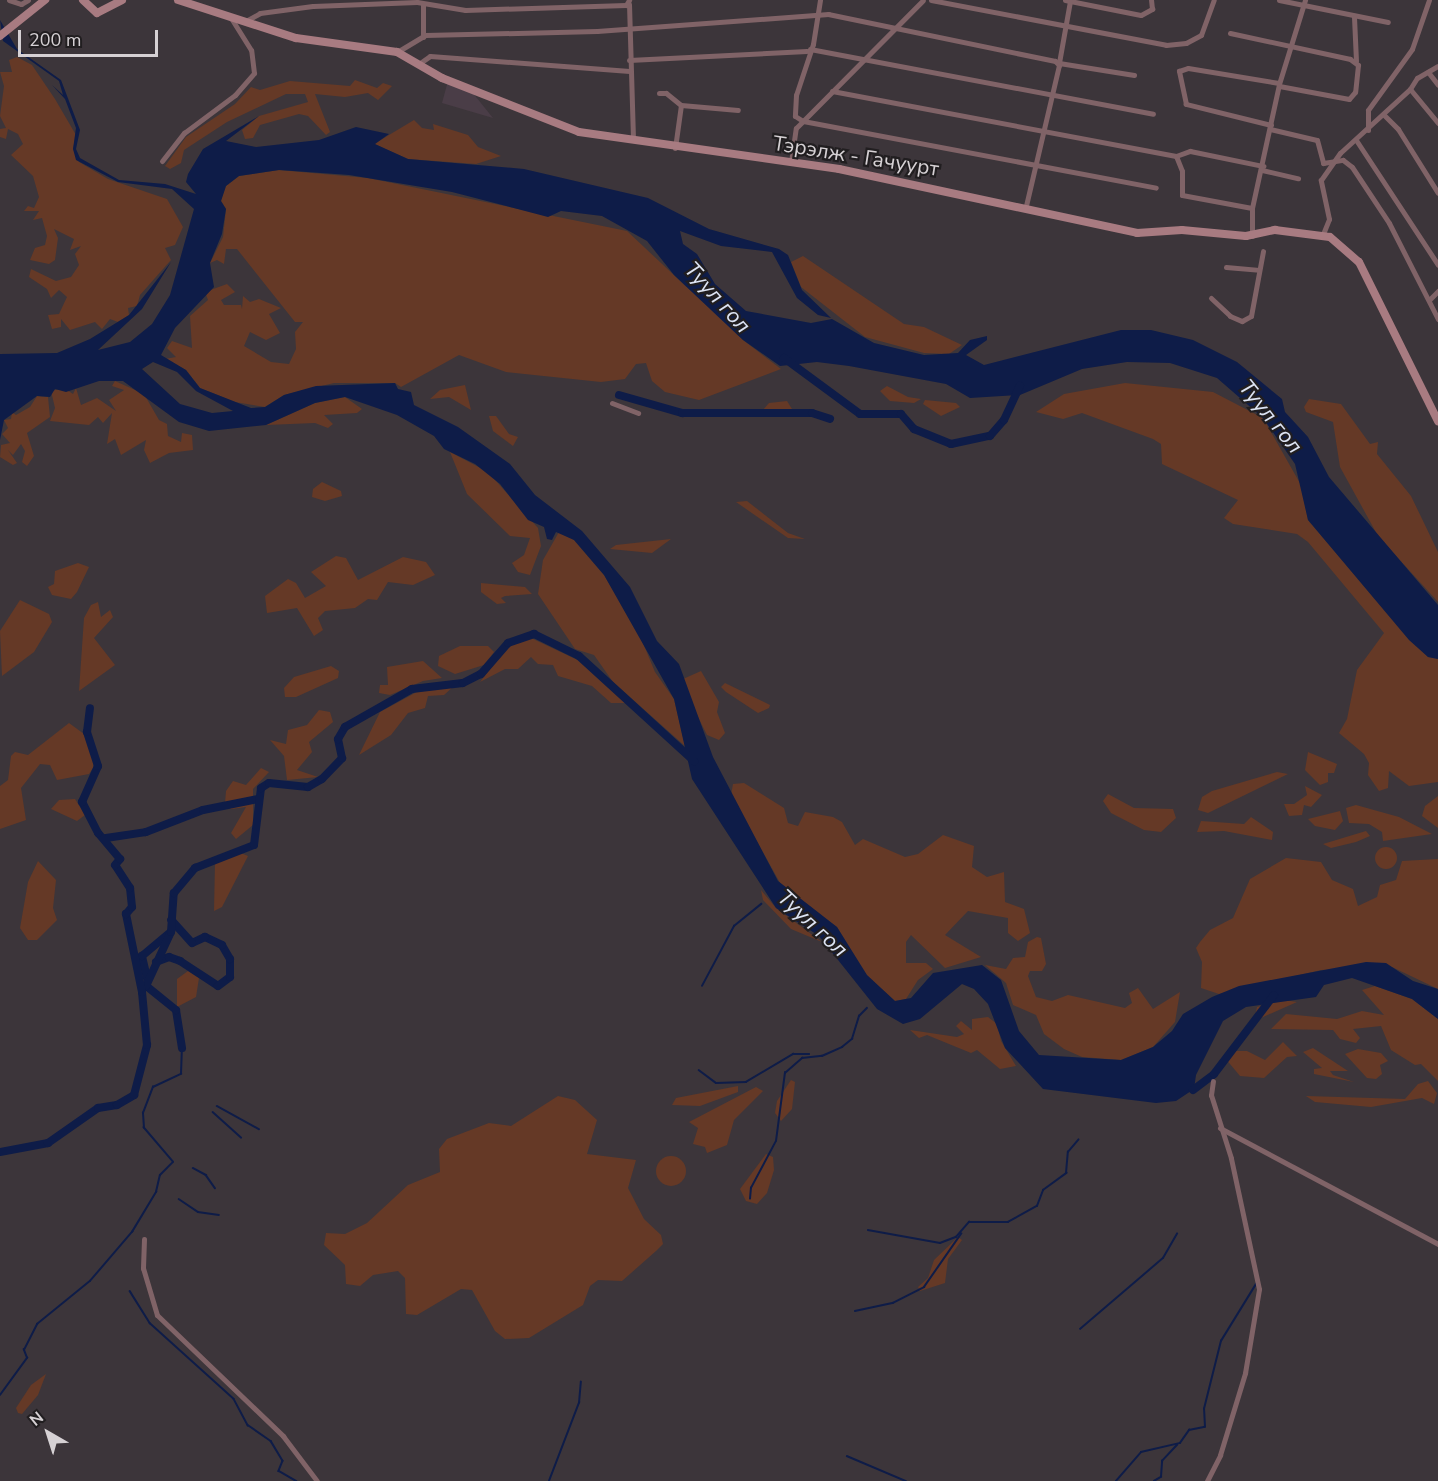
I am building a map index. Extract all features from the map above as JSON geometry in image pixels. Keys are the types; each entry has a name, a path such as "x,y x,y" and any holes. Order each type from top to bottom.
{"main road":[{"path":"0,36 45,0"},
{"path":"83,0 97,13 122,0"},
{"name":"Тэрэлж - Гачуурт","path":"178,0 296,38 397,52 420,63 442,78 518,105 562,127 675,148 791,162 1026,206 1137,233 1182,230 1252,236 1272,230 1323,234 1347,247 1356,258 1438,421"}],"street":[{"path":"9,0 21,4 28,0"},
{"path":"196,7 205,0"},
{"path":"820,0 795,108 796,118 1156,188"},
{"path":"791,162 796,128 923,0"},
{"path":"931,0 1142,42 1186,43 1201,35 1214,0"},
{"path":"1150,0 1152,9"},
{"path":"1026,206 1034,163 1053,95 1067,1 1141,15 1152,9 1157,0"},
{"path":"1279,0 1304,3 1354,17 1388,22"},
{"path":"1368,130 1368,110 1412,49 1429,0"},
{"path":"421,2 423,37"},
{"path":"244,21 260,13 313,6 421,2 465,10 629,2 629,71 633,140"},
{"path":"1252,236 1252,208 1279,84 1304,3"},
{"path":"397,52 423,37 629,28 818,14 893,31 1134,75"},
{"path":"1354,17 1357,80 1349,99 1188,68 1179,71 1186,104 1317,140 1321,160 1332,162 1343,160 1352,167 1389,223 1438,319"},
{"path":"162,161 184,133 235,95 254,73 252,50 232,19"},
{"path":"1230,33 1356,61"},
{"path":"629,60 809,50 865,58 1153,114"},
{"path":"420,63 430,56 629,71"},
{"path":"1323,234 1329,219 1321,180 1332,162 1434,69 1438,85"},
{"path":"1410,89 1438,123"},
{"path":"832,90 1176,156 1190,151 1298,178"},
{"path":"659,93 666,93 681,105 738,110"},
{"path":"675,148 681,105"},
{"path":"1384,115 1391,118 1438,193"},
{"path":"1356,140 1438,266"},
{"path":"1176,156 1182,171 1182,195 1252,208"},
{"path":"1211,298 1222,311 1248,320 1258,295 1259,270 1263,251"},
{"path":"1226,267 1259,270"},
{"path":"1429,300 1438,291"},
{"path":"612,403 638,413"},
{"path":"1207,1481 1220,1455 1245,1373 1259,1288 1211,1095 1213,1081"},
{"path":"1220,1128 1438,1244"},
{"path":"144,1239 143,1268 157,1316 283,1436 317,1481"}],"shaded area":[{"path":"17,57 32,65 55,99 76,135 73,149 79,162 108,179 167,199 183,227 175,245 165,248 171,260 140,295 137,306 128,308 129,315 118,322 110,319 102,329 95,322 70,330 61,319 61,327 52,329 48,315 59,314 67,297 59,290 51,298 47,289 29,277 31,269 56,281 71,277 79,265 75,254 81,246 70,250 74,239 54,229 58,238 55,260 49,264 30,260 35,248 45,245 47,236 42,218 33,220 39,211 24,211 28,206 34,208 39,197 33,176 11,155 23,144 18,134 8,129 6,139 0,137 0,129 6,128 0,116 4,86 0,72 12,72 9,60"},
{"path":"355,80 377,88 383,83 392,86 378,100 368,93 345,97 315,94 330,132 326,135 308,116 299,114 260,125 253,138 245,139 242,130 259,116 308,102 305,94 286,94 227,122 184,150 181,163 170,169 165,166 186,137 235,104 251,87 260,90 290,81 350,86"},
{"path":"448,81 468,87 493,118 442,103"},
{"path":"414,120 422,128 434,130 433,124 468,135 478,147 501,156 476,164 408,159 374,144"},
{"path":"279,170 368,178 627,231 743,340 781,369 699,400 665,392 652,381 646,363 636,364 625,379 601,382 506,372 459,355 401,387 395,383 334,383 284,395 265,407 235,402 200,388 186,370 165,359 176,357 167,348 172,341 192,348 190,316 208,300 205,292 227,284 235,292 221,300 224,305 241,305 242,309 243,296 250,302 259,299 281,308 269,314 280,333 266,340 250,332 244,346 271,362 289,364 296,349 295,332 303,322 295,322 237,249 226,249 224,264 217,260 210,263 223,237 226,209 221,201 226,186 239,176"},
{"path":"803,256 904,324 924,327 962,345 949,354 924,353 865,337 801,287 791,262"},
{"path":"115,381 144,394 159,420 167,424 168,436 181,442 182,433 192,435 193,450 169,453 150,463 144,450 146,440 121,455 115,439 107,444 112,413 103,423 98,417 89,425 50,421 55,408 51,391 64,388 73,394 76,388 81,405 97,398 116,411 109,400 124,390 112,386"},
{"path":"1125,383 1213,392 1263,418 1301,485 1308,520 1400,628 1428,657 1438,659 1438,782 1409,786 1389,771 1388,788 1379,791 1368,775 1369,763 1364,754 1339,733 1347,719 1357,670 1384,633 1308,542 1297,534 1233,524 1224,518 1238,500 1162,464 1161,444 1153,439 1082,413 1063,419 1036,412 1064,394"},
{"path":"465,385 471,410 449,397 430,399 440,390"},
{"path":"887,386 908,397 921,399 914,403 890,401 880,391"},
{"path":"37,396 48,397 50,417 27,433 34,456 27,466 22,462 25,451 21,444 13,455 8,450 17,463 13,465 0,457 1,445 10,443 2,434 8,428 4,420 11,419 12,412 16,415 30,407"},
{"path":"345,397 362,409 357,413 324,415 333,424 328,428 315,423 266,425 315,403"},
{"path":"1309,399 1341,404 1370,444 1378,442 1377,454 1411,496 1438,552 1438,602 1378,536 1340,467 1333,422 1306,412 1304,407"},
{"path":"925,400 956,403 960,407 941,416 923,404"},
{"path":"787,401 797,417 769,417 761,412 769,403"},
{"path":"489,416 496,416 509,434 518,437 513,446 493,431"},
{"path":"450,452 488,472 538,528 541,546 530,575 518,572 512,563 524,555 530,538 510,536 467,494"},
{"path":"322,482 341,491 342,496 325,501 312,497 313,489"},
{"path":"747,501 788,533 805,539 788,538 736,502"},
{"path":"559,532 574,540 604,575 638,631 655,672 674,699 685,746 613,682 594,655 575,649 538,594 543,560"},
{"path":"671,539 652,553 610,549 616,545"},
{"path":"336,556 346,558 358,580 403,557 426,562 435,575 413,585 388,582 377,600 368,599 355,608 325,611 318,618 323,630 314,636 297,608 267,613 265,596 288,579 296,583 305,598 326,586 311,572"},
{"path":"78,563 89,567 77,592 71,599 52,595 48,587 54,584 55,571"},
{"path":"481,583 525,587 532,594 505,596 501,598 506,603 497,604 481,592"},
{"path":"20,600 49,614 52,622 34,652 2,676 0,631"},
{"path":"98,602 101,617 110,610 113,617 94,638 115,665 79,691 84,618 91,605"},
{"path":"531,638 584,663 625,703 611,703 592,686 558,676 553,665 538,664 531,657 518,669 505,669 480,682 508,646"},
{"path":"460,646 488,646 494,652 484,665 455,674 438,666 439,656"},
{"path":"423,661 442,678 423,681 390,695 379,693 380,685 388,685 387,667"},
{"path":"331,666 339,671 338,678 296,697 285,697 284,688 294,677"},
{"path":"701,671 719,702 717,712 725,733 719,740 707,735 686,693 683,679"},
{"path":"725,683 770,705 769,708 758,713 726,692 721,687"},
{"path":"454,686 444,695 428,696 425,708 408,713 391,735 359,755 380,712 426,687"},
{"path":"319,710 330,712 333,722 309,742 312,752 297,770 318,777 287,780 284,756 270,740 286,744 288,730 307,725"},
{"path":"69,723 84,734 94,758 93,768 89,774 57,780 50,765 40,764 21,788 26,820 0,829 0,786 8,780 11,756 15,752 28,755"},
{"path":"1308,752 1337,764 1334,773 1328,773 1328,782 1320,785 1305,770"},
{"path":"261,768 269,772 253,789 253,825 236,839 231,833 246,807 231,809 225,803 226,791 233,781 246,785"},
{"path":"1277,772 1288,774 1208,813 1198,810 1202,797 1212,791"},
{"path":"744,783 784,808 788,823 798,826 805,812 833,817 842,822 855,845 863,839 905,857 918,854 943,835 974,846 972,867 987,877 1004,872 1005,902 1024,909 1030,933 1018,941 1008,933 1008,918 968,911 945,935 981,957 945,968 911,935 906,942 906,963 926,963 933,969 918,980 906,999 895,1001 866,975 837,927 784,890 731,795 733,784"},
{"path":"1305,786 1322,795 1311,807 1304,805 1302,815 1289,816 1284,804 1294,804 1307,795"},
{"path":"1108,794 1134,808 1173,809 1176,818 1161,832 1144,830 1111,813 1103,801"},
{"path":"1438,796 1438,828 1422,816 1425,806"},
{"path":"75,799 85,815 77,821 51,809 59,800"},
{"path":"1356,805 1399,817 1432,834 1383,841 1382,832 1369,824 1349,823 1346,808"},
{"path":"1340,811 1343,821 1335,830 1315,826 1308,819"},
{"path":"1251,817 1273,832 1272,840 1224,831 1197,832 1201,821 1244,824"},
{"path":"1366,831 1370,836 1356,842 1331,848 1323,844"},
{"path":"1382,847 1390,847 1397,854 1397,862 1390,869 1382,869 1375,862 1375,854"},
{"path":"236,851 248,856 222,907 214,911 215,863"},
{"path":"1286,858 1321,862 1332,880 1353,889 1358,906 1377,897 1380,885 1396,880 1402,861 1438,859 1438,989 1392,967 1321,970 1219,994 1201,988 1202,962 1196,948 1210,930 1233,918 1250,879"},
{"path":"38,861 56,880 53,908 57,920 37,940 28,940 20,928 28,882"},
{"path":"761,890 776,908 822,942 791,929 763,900"},
{"path":"1037,937 1041,938 1046,964 1042,971 1030,971 1028,976 1036,997 1052,1001 1068,995 1125,1008 1132,1003 1129,993 1138,988 1153,1009 1180,992 1175,1022 1153,1047 1121,1060 1082,1057 1064,1049 1044,1034 1036,1015 1013,1005 1006,983 985,965 1006,969 1013,958 1025,957 1028,942"},
{"path":"188,971 199,978 196,997 177,1007 177,979"},
{"path":"1375,986 1412,999 1438,1019 1438,1081 1421,1064 1415,1065 1391,1050 1381,1026 1353,1029 1360,1038 1356,1043 1340,1039 1333,1030 1271,1029 1286,1014 1337,1019 1362,1011 1384,1015 1362,990"},
{"path":"1284,1000 1297,1002 1254,1021 1257,1007"},
{"path":"988,1017 997,1024 1001,1041 1016,1066 1000,1069 977,1050 971,1053 927,1035 919,1038 910,1030 957,1037 964,1034 956,1026 961,1021 972,1030 972,1019"},
{"path":"1283,1042 1297,1056 1287,1057 1264,1078 1240,1076 1225,1058 1231,1051 1247,1051 1265,1060"},
{"path":"1313,1048 1348,1071 1330,1071 1333,1075 1354,1082 1314,1074 1314,1069 1322,1068 1303,1052"},
{"path":"1358,1049 1381,1053 1388,1061 1380,1065 1382,1074 1376,1079 1367,1078 1345,1054"},
{"path":"791,1080 795,1082 792,1109 781,1121 775,1113 777,1101"},
{"path":"1428,1081 1437,1093 1434,1104 1422,1098 1371,1107 1315,1102 1306,1096 1405,1099 1418,1084"},
{"path":"738,1086 738,1092 700,1106 672,1105 676,1098"},
{"path":"756,1087 763,1091 734,1120 727,1145 707,1153 705,1147 693,1144 698,1128 689,1122"},
{"path":"558,1096 575,1100 597,1120 587,1154 636,1160 628,1188 644,1219 661,1235 663,1244 656,1251 622,1281 598,1280 590,1286 583,1305 529,1338 505,1339 495,1331 472,1290 461,1289 417,1315 406,1314 405,1278 398,1271 373,1275 360,1286 346,1284 345,1265 324,1245 326,1233 345,1234 367,1223 408,1185 440,1172 439,1149 447,1139 489,1123 511,1126"},
{"path":"766,1154 773,1157 774,1170 767,1193 757,1204 746,1201 740,1189"},
{"path":"671,1156 682,1160 686,1171 682,1182 671,1186 660,1182 656,1171 660,1160"},
{"path":"958,1237 962,1240 948,1259 945,1283 920,1291 918,1287 928,1278 934,1260"},
{"path":"46,1374 38,1395 22,1414 18,1413 16,1408 31,1385"}],"water":[{"name":"Туул гол","path":"0,20 17,49 61,80 80,130 76,149 80,158 119,180 165,184 196,194 186,182 188,174 203,149 259,116 226,141 256,147 319,140 356,127 389,134 375,144 408,159 524,169 648,198 709,229 779,249 788,255 802,290 831,318 818,315 797,298 772,252 721,246 680,231 683,244 697,254 715,284 746,311 811,323 832,319 874,343 924,355 958,353 970,340 987,336 987,340 966,355 984,365 1121,330 1151,330 1193,340 1237,362 1282,399 1285,412 1308,437 1329,477 1438,605 1438,659 1428,657 1409,640 1308,520 1295,464 1263,418 1217,378 1170,363 1127,362 1082,369 1020,395 970,398 946,384 849,366 817,362 780,366 743,340 674,275 647,241 602,216 561,211 548,217 452,192 349,175 279,170 239,176 226,186 221,201 226,209 222,234 210,263 214,287 175,328 161,355 186,370 200,388 251,408 265,407 284,395 316,386 395,383 398,389 411,392 414,405 458,427 510,464 535,495 582,531 630,587 657,641 679,664 713,757 778,881 837,927 867,975 895,1001 911,998 933,973 982,965 1001,980 1019,1031 1039,1055 1121,1060 1153,1047 1172,1031 1183,1014 1212,997 1239,986 1366,962 1386,963 1413,981 1438,989 1438,1019 1412,999 1352,978 1324,985 1316,997 1246,1007 1223,1021 1196,1075 1194,1089 1176,1101 1156,1103 1043,1089 1005,1048 988,1004 974,989 962,984 920,1019 903,1024 877,1009 819,936 776,908 692,779 674,699 604,575 574,540 556,532 552,540 547,539 544,527 528,520 500,484 475,464 444,449 434,436 397,415 345,397 315,403 266,425 209,431 179,422 123,381 99,381 66,392 55,389 50,397 37,396 4,420 0,440 0,354 57,353 90,339 129,315 171,262 142,309 98,350 130,342 152,324 170,295 194,209 172,189 118,182 76,160 73,149 76,128 65,99 52,85 63,95 59,81 3,41","holes":["153,362 177,372 196,391 233,411 212,413 180,404 142,369"]}],"waterway":[{"path":"784,358 860,414 901,414 914,429 951,444 990,436 1004,420 1020,386"},
{"path":"619,395 682,413 812,413 830,419"},
{"path":"182,1048 176,1010 146,986 171,932 174,893 195,868 254,845 261,788 269,783 308,787 322,779 342,758 338,739 345,727 412,689 463,683 481,674 508,643 534,634 579,656 694,761"},
{"path":"0,1152 48,1143 98,1108 117,1105 134,1095 147,1045 142,992 126,914 132,907 130,888 115,865 120,859 98,833 82,802 98,766 87,732 90,708"},
{"path":"106,838 146,832 203,810 258,799"},
{"name":"Туул гол","path":"702,986 734,926 761,904"},
{"path":"156,962 169,957 180,961 218,986 230,977 230,959 222,945 205,937 192,943 171,920"},
{"path":"147,978 142,956 169,933"},
{"path":"1193,1090 1214,1074 1274,995"},
{"path":"750,1199 751,1188 776,1141 785,1073 802,1058 822,1056 842,1047 852,1039 859,1016 867,1008"},
{"path":"0,1395 27,1358 24,1350 37,1324 90,1281 132,1232 156,1192 160,1175 173,1162 144,1128 143,1113 153,1087 181,1074 182,1048"},
{"path":"699,1070 716,1083 746,1082 793,1054 809,1054"},
{"path":"217,1106 259,1129"},
{"path":"213,1112 241,1137"},
{"path":"868,1230 940,1243 956,1237 969,1222 1008,1222 1037,1206 1043,1190 1066,1173 1068,1152 1078,1140"},
{"path":"193,1168 206,1175 215,1188"},
{"path":"179,1199 198,1212 219,1215"},
{"path":"855,1311 893,1303 924,1287 961,1234"},
{"path":"1080,1329 1163,1258 1177,1234"},
{"path":"1116,1481 1141,1452 1180,1443 1189,1430 1205,1427 1204,1409 1221,1341 1256,1284"},
{"path":"130,1291 150,1323 234,1399 248,1425 271,1441 283,1461 279,1471 296,1481"},
{"path":"549,1481 579,1403 581,1382"},
{"path":"1154,1481 1161,1477 1162,1461 1177,1445"},
{"path":"847,1456 906,1481"}]}
